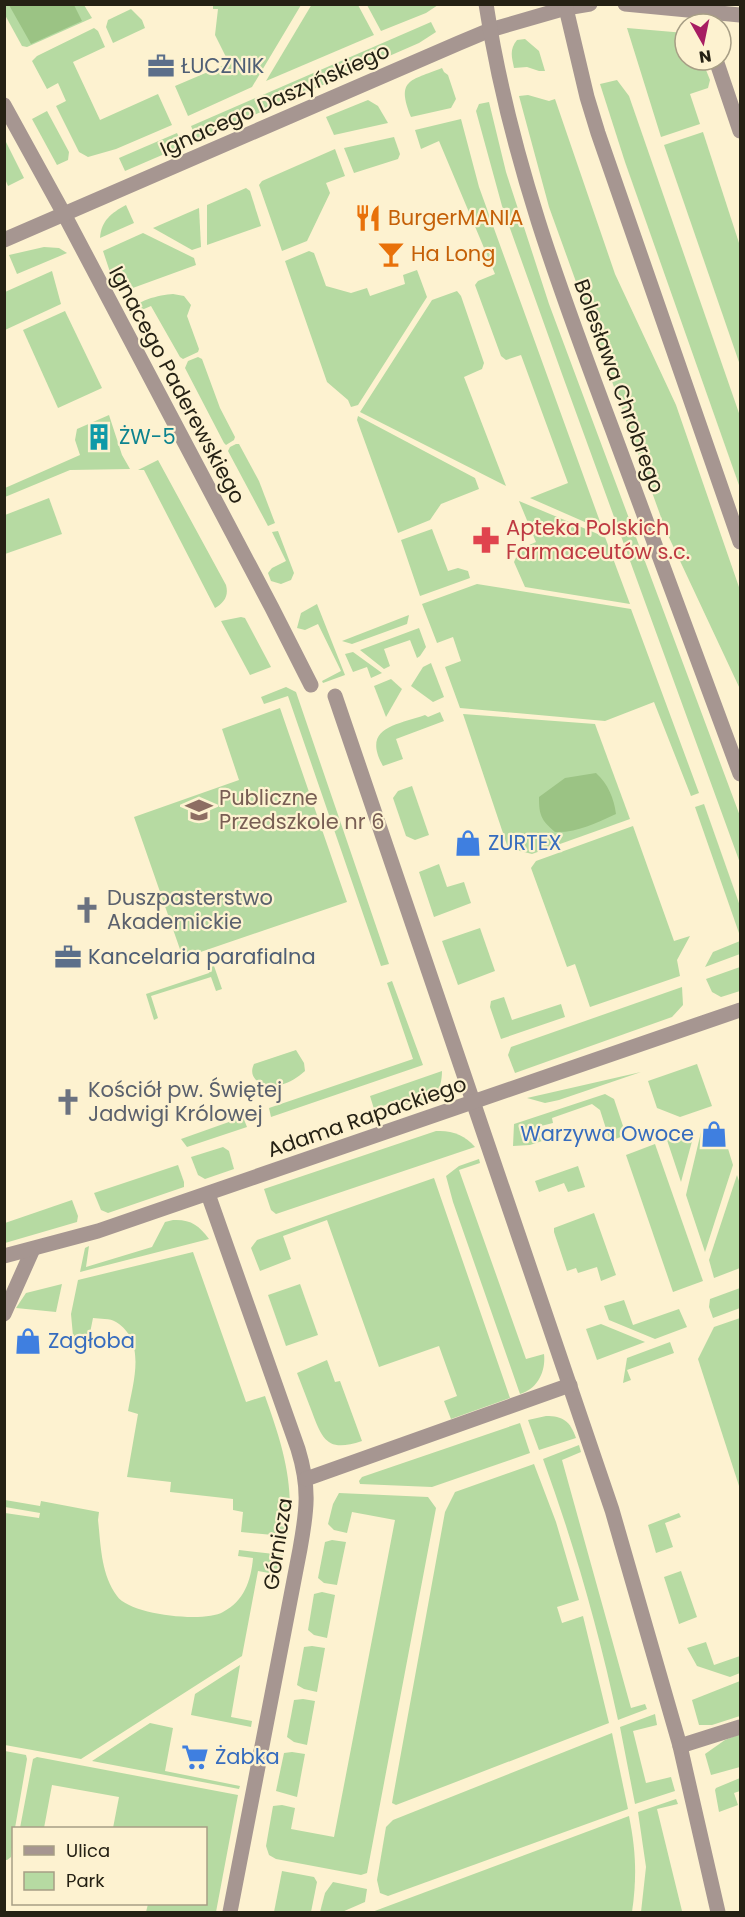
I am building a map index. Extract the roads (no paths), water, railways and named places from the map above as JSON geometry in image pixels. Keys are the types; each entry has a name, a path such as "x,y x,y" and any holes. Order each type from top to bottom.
{"street":[{"name":"Bolesława Chrobrego","path":"486,4 516,149 532,205 596,386 741,774"},
{"name":"Ignacego Daszyńskiego","path":"4,240 490,30 566,6 590,4"},
{"path":"625,4 673,13"},
{"path":"566,6 587,97 598,132 741,542"},
{"path":"720,72 741,131"},
{"name":"Ignacego Paderewskiego","path":"4,105 64,214 311,685"},
{"path":"334,696 612,1510 680,1746 718,1912"},
{"name":"Adama Rapackiego","path":"4,1256 98,1231 741,1010"},
{"name":"Górnicza","path":"208,1194 298,1449 308,1493 304,1525 230,1912"},
{"path":"4,1314 33,1249"},
{"path":"306,1479 570,1385"},
{"path":"680,1746 741,1727"}],"place":[{"name":"ŁUCZNIK","path":"161,66"},
{"name":"BurgerMANIA","path":"368,218"},
{"name":"Ha Long","path":"391,254"},
{"name":"ŻW-5","path":"99,437"},
{"name":"Apteka Polskich Farmaceutów s.c.","path":"486,540"},
{"name":"Publiczne Przedszkole nr 6","path":"199,810"},
{"name":"ZURTEX","path":"468,843"},
{"name":"Duszpasterstwo Akademickie","path":"87,910"},
{"name":"Kancelaria parafialna","path":"68,957"},
{"name":"Kościół pw. Świętej Jadwigi Królowej","path":"68,1102"},
{"name":"Warzywa Owoce","path":"714,1134"},
{"name":"Zagłoba","path":"28,1341"},
{"name":"Żabka","path":"195,1757"}]}
